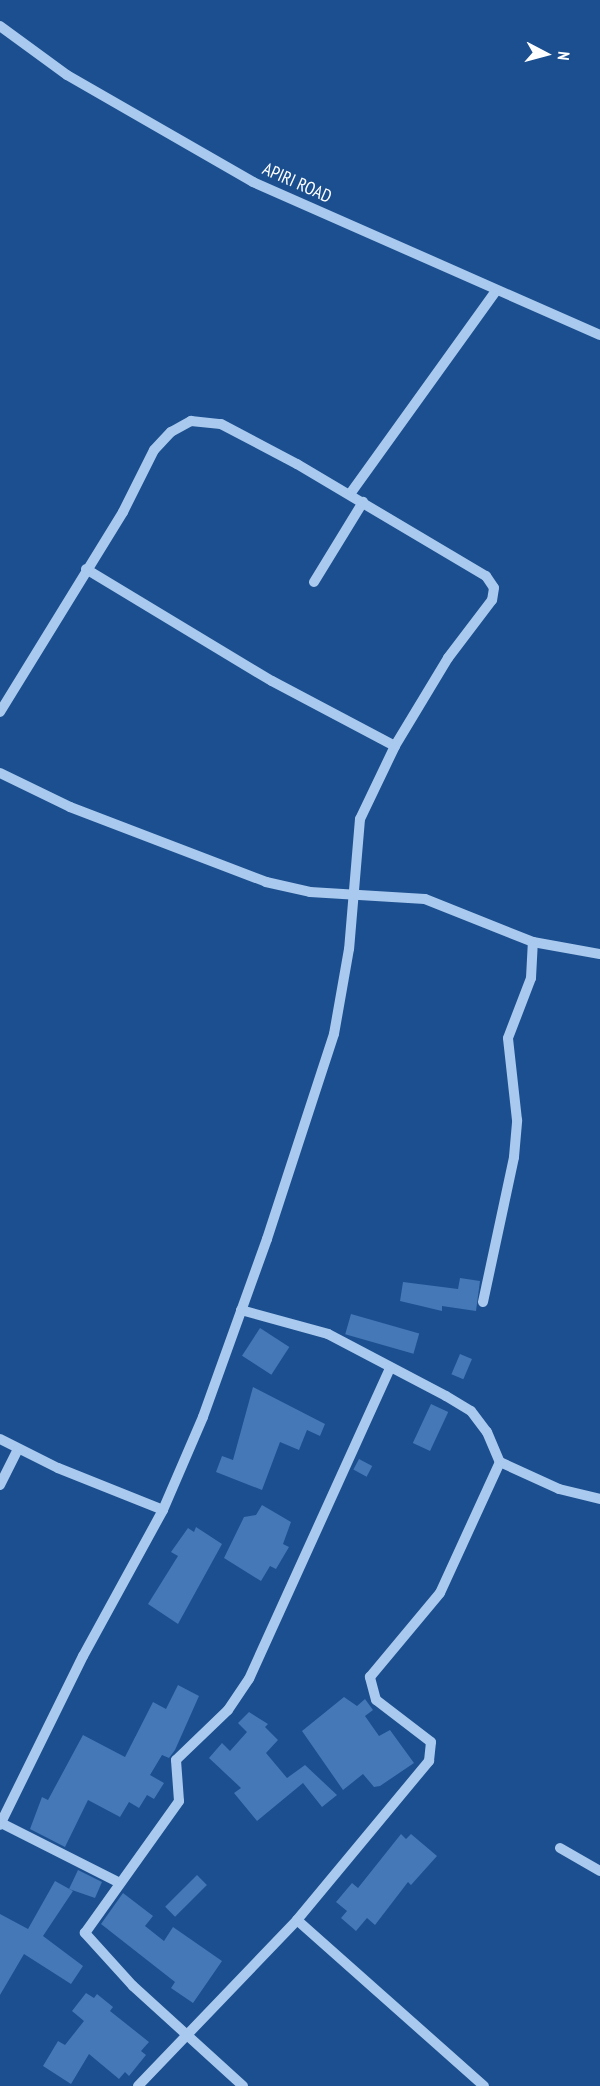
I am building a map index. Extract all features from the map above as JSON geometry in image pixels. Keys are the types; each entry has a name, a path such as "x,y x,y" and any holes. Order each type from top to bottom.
{"street":[{"name":"APIRI ROAD","path":"0,26 67,75 253,182 600,335"},
{"path":"350,494 496,291"},
{"path":"0,712 154,450 171,432 191,421 221,424 350,494 486,576 494,588 492,600 448,658 395,746 360,819 354,892 334,1034 203,1417 163,1510 5,1801 0,1824 118,1882"},
{"path":"314,582 363,502"},
{"path":"86,569 235,660 395,746"},
{"path":"0,773 70,807 266,882 310,892 354,892 425,899 533,942 600,954"},
{"path":"483,1302 514,1157 517,1120 508,1038 531,978 533,942"},
{"path":"241,1310 328,1334 471,1411 487,1432 500,1462 559,1489 600,1499"},
{"path":"243,2086 184,2034 88,1941 88,1924 179,1801 176,1760 228,1710 249,1679 390,1368"},
{"path":"0,1439 18,1449 163,1510"},
{"path":"0,1485 18,1449"},
{"path":"138,2086 184,2034 297,1920 429,1761 431,1742 376,1700 370,1677 440,1593 500,1462"},
{"path":"560,1848 600,1871"},
{"path":"297,1920 484,2086"}],"building":[{"path":"460,1278 480,1281 476,1311 442,1306 442,1311 400,1301 403,1282 458,1289"},
{"path":"351,1314 419,1334 413,1354 345,1334"},
{"path":"260,1328 289,1347 271,1375 242,1356"},
{"path":"460,1354 472,1359 463,1379 451,1374"},
{"path":"253,1387 325,1424 320,1436 307,1430 299,1450 280,1442 262,1490 216,1472 222,1456 233,1460"},
{"path":"431,1404 448,1412 430,1451 413,1443"},
{"path":"359,1459 372,1466 367,1477 353,1470"},
{"path":"262,1505 291,1522 283,1544 289,1547 276,1569 270,1566 261,1581 224,1558 244,1517 256,1515"},
{"path":"196,1527 222,1544 178,1624 148,1604 178,1556 171,1552 188,1528 194,1532"},
{"path":"178,1685 199,1696 175,1750 169,1758 162,1755 150,1775 164,1783 154,1799 147,1795 139,1808 129,1802 120,1817 88,1800 65,1847 30,1829 42,1797 48,1800 83,1735 125,1757 153,1702 166,1709"},
{"path":"344,1697 357,1706 365,1699 373,1710 365,1716 379,1736 390,1730 414,1763 380,1786 374,1787 363,1774 343,1790 302,1731"},
{"path":"249,1712 268,1724 265,1727 278,1740 266,1753 287,1778 305,1765 337,1795 322,1807 303,1783 257,1821 234,1793 241,1788 209,1758 222,1743 230,1751 247,1732 238,1723"},
{"path":"401,1834 406,1839 411,1834 437,1856 411,1885 408,1882 375,1925 367,1918 356,1931 341,1918 347,1911 336,1902 352,1883 358,1888"},
{"path":"78,1870 102,1882 95,1898 69,1889"},
{"path":"197,1875 207,1885 175,1917 165,1907"},
{"path":"55,1881 73,1891 43,1936 83,1966 71,1984 24,1954 0,1995 0,1914 28,1929"},
{"path":"123,1893 153,1916 145,1926 164,1941 173,1927 222,1961 193,2003 171,1988 175,1982 101,1924"},
{"path":"86,1993 94,1998 97,1994 113,2007 110,2011 149,2042 141,2051 146,2055 129,2076 125,2072 119,2079 89,2054 71,2084 43,2066 58,2041 65,2045 84,2021 72,2011"}]}
